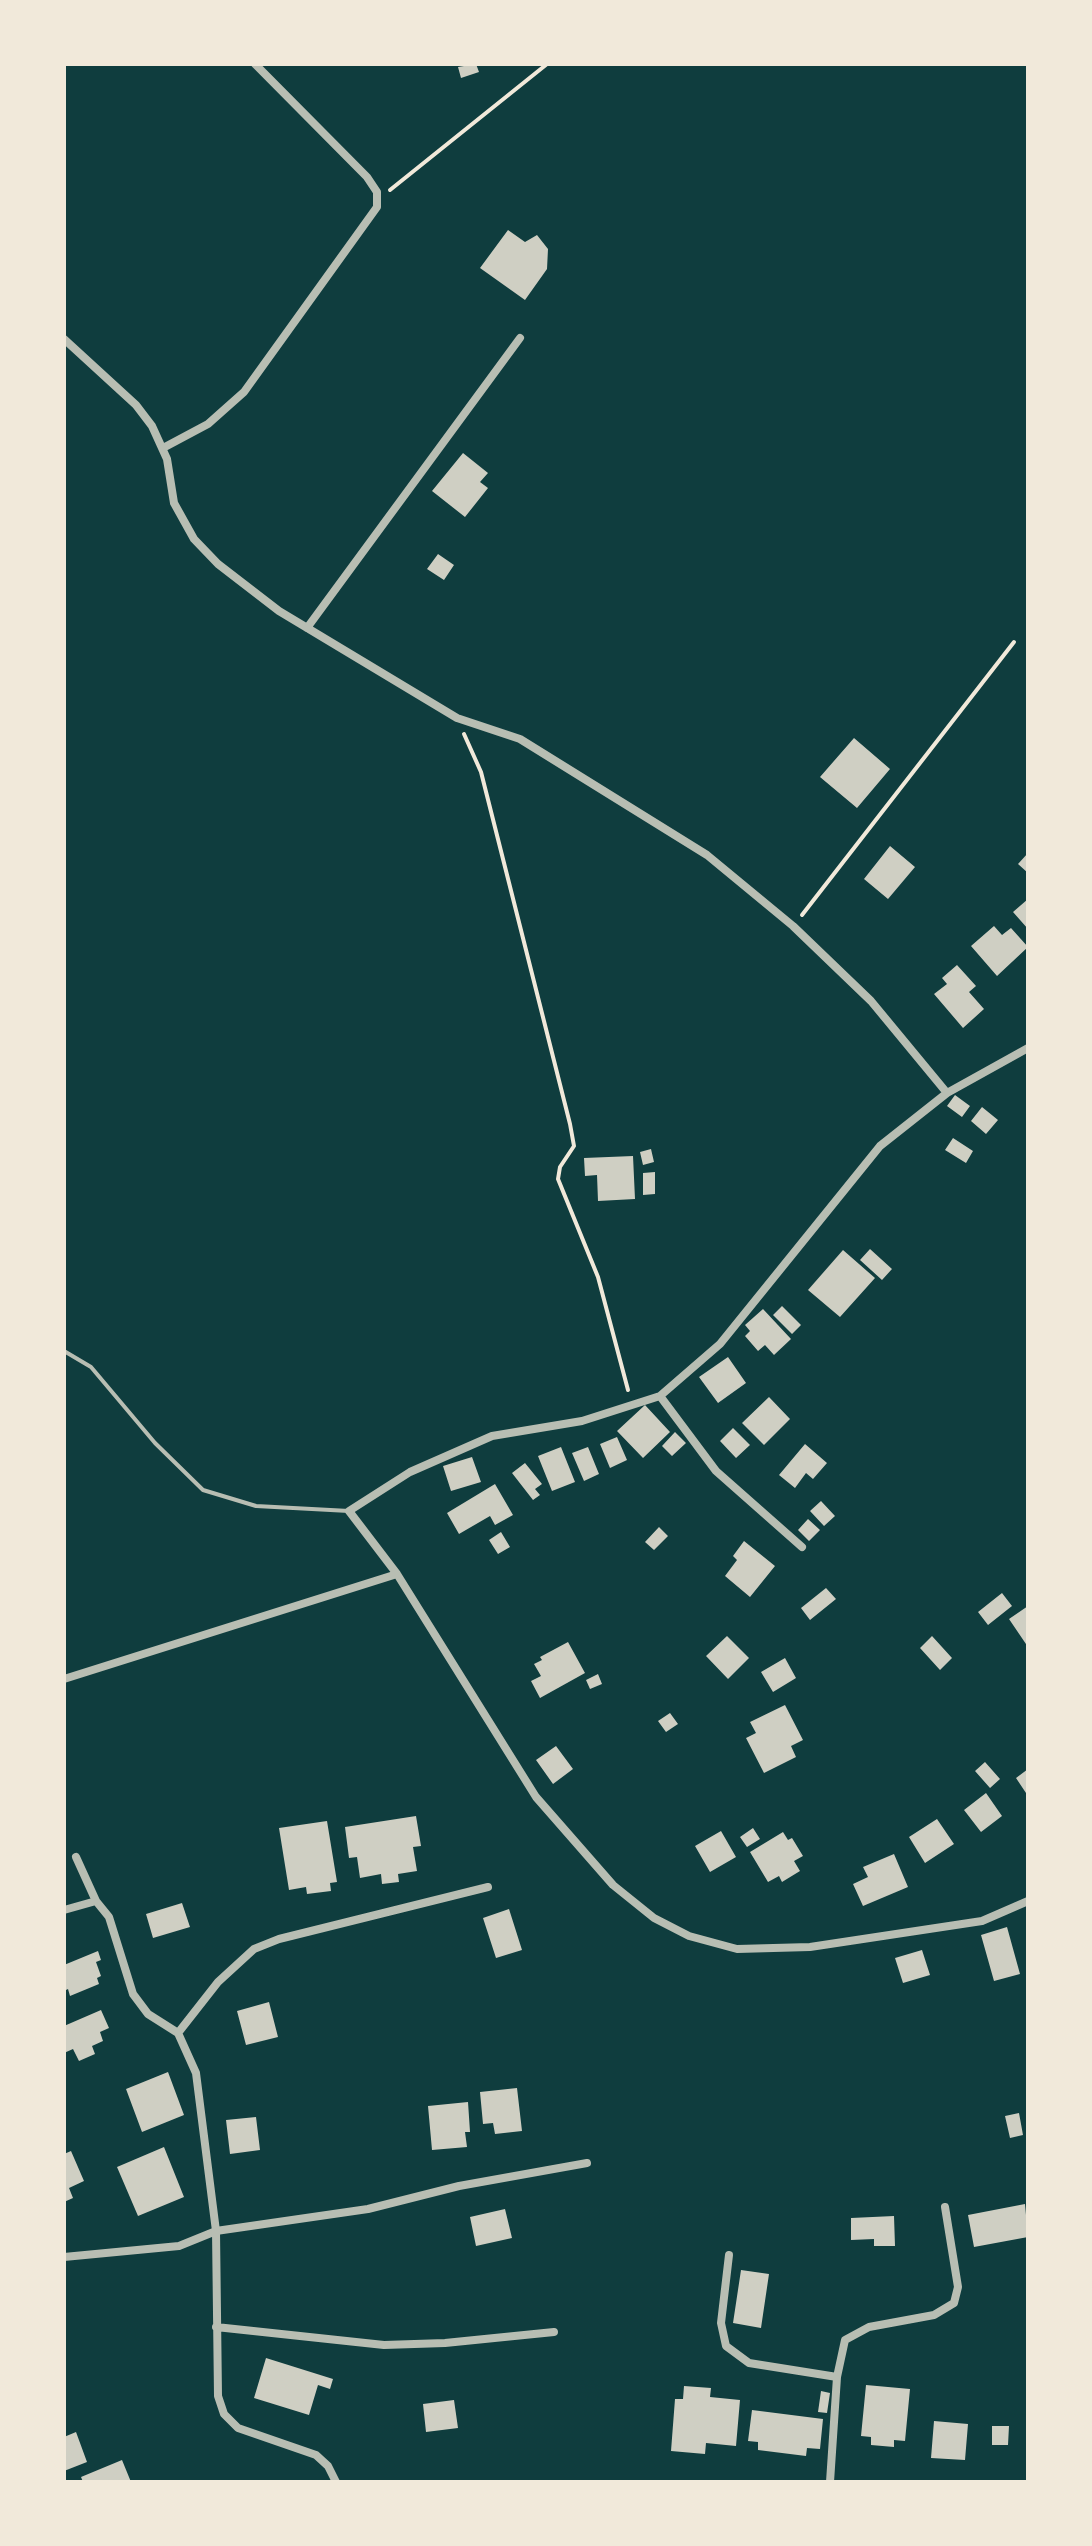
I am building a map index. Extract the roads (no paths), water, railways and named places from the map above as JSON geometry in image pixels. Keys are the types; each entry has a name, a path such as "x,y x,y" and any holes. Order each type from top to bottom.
{"street":[{"path":"163,448 208,424 244,392 377,207 379,199 367,177 255,64"},
{"path":"307,628 520,338"},
{"path":"64,339 136,405 163,448 174,503 194,539 218,564 307,628 457,718 520,739 628,803 707,855 793,926 871,1001 947,1093"},
{"path":"1028,1048 947,1093 880,1146 720,1344 660,1396 582,1421 492,1436 410,1472 349,1511 397,1574 536,1797 613,1885 654,1918 689,1936 737,1949 810,1947 982,1921 1028,1901"},
{"path":"660,1396 716,1471 802,1547"},
{"path":"64,1679 397,1574"},
{"path":"76,1857 96,1901 109,1917 133,1994 148,2014 178,2033 196,2073 216,2231 218,2396 224,2414 238,2428 316,2455 328,2466 336,2482"},
{"path":"178,2033 237,1961 254,1949 279,1939 488,1887"},
{"path":"64,1910 96,1901"},
{"path":"64,2257 144,2252 179,2246 216,2231 368,2209 477,2182 587,2163"},
{"path":"830,2482 837,2377 845,2340 856,2332 934,2315 954,2303 958,2287 945,2207"},
{"path":"729,2255 721,2323 726,2346 749,2363 837,2377"},
{"path":"216,2327 384,2345 445,2343 554,2332"}],"lane":[{"path":"64,1351 91,1367 155,1443 203,1490 256,1506 349,1511"}]}
